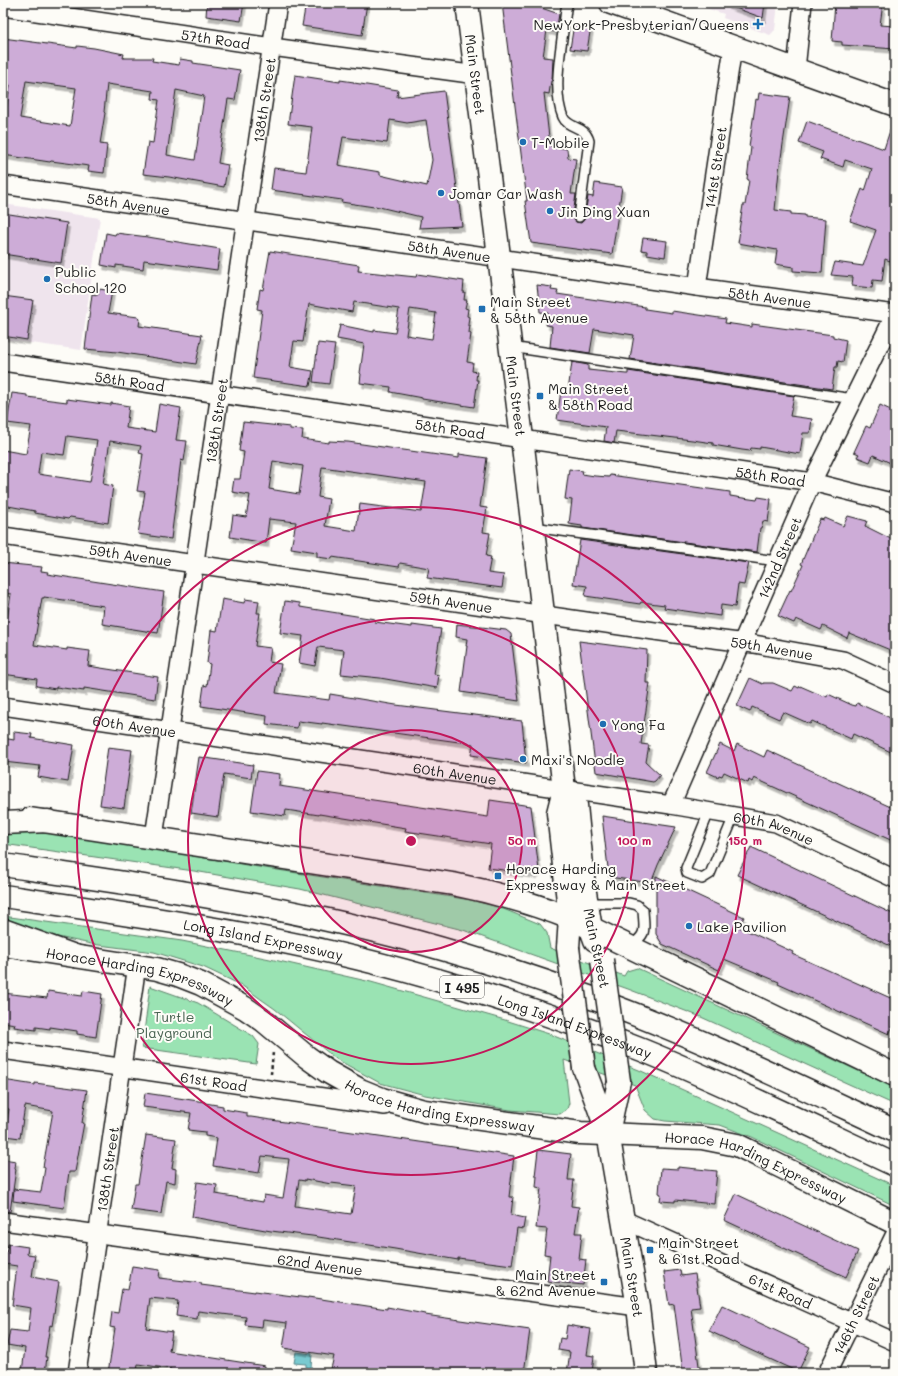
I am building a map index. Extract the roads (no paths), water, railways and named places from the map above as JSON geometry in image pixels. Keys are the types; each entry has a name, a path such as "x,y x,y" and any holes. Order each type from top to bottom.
{"main road":[{"name":"Main Street","path":"467,3 511,347 564,789 558,813 570,918 568,948 584,1068 608,1133 638,1307 646,1373"},
{"path":"611,3 895,105"},
{"name":"Main Street","path":"564,789 576,805 584,886 588,903 591,929 602,960 619,1081 608,1133"},
{"path":"3,815 468,887 517,900 570,918 895,1075"},
{"path":"3,823 48,821"},
{"name":"I 495","path":"3,865 253,904 329,920 440,949 589,996 635,1014 736,1057 895,1131"},
{"name":"Long Island Expressway","path":"3,896 243,933 347,956 449,983 554,1018 642,1050 730,1088 895,1164"},
{"path":"3,930 75,956"},
{"name":"Horace Harding Expressway","path":"3,946 137,965 178,975 224,995 264,1021 307,1057 360,1090 382,1099 424,1111 580,1133 702,1138 737,1145 895,1223"}],"street":[{"name":"138th Street","path":"154,838 196,564 278,3"},
{"path":"796,69 803,3"},
{"name":"57th Road","path":"3,7 272,47 477,75"},
{"name":"141st Street","path":"697,288 733,47"},
{"name":"58th Avenue","path":"3,185 697,288 895,314"},
{"name":"142nd Street","path":"671,805 812,482 895,314"},
{"name":"58th Road","path":"3,362 812,482 895,504"},
{"name":"59th Avenue","path":"3,536 675,634 741,642 843,660 895,684"},
{"name":"60th Avenue","path":"3,706 671,805 776,823 895,879"},
{"name":"138th Street","path":"77,1373 137,965"},
{"name":"61st Road","path":"3,1050 331,1099 424,1111"},
{"name":"61st Road","path":"622,1219 895,1342"},
{"name":"62nd Avenue","path":"3,1221 97,1235 638,1307"},
{"name":"146th Street","path":"827,1373 895,1234"}],"lane":[{"path":"568,3 557,84 563,117 566,122 587,135 589,141 579,217"},
{"path":"511,347 853,399"},
{"path":"533,527 777,561"},
{"path":"709,812 686,868 687,873 702,879 710,874 734,816"},
{"path":"588,903 630,903 637,904 643,910 644,934 639,940 628,947"}],"water":[{"path":"296,1352 312,1354 311,1368 306,1367 306,1364 294,1363"}],"place":[{"name":"NewYork-Presbyterian/Queens","path":"758,24"},
{"name":"T-Mobile","path":"523,142"},
{"name":"Jomar Car Wash","path":"441,193"},
{"name":"Jin Ding Xuan","path":"550,211"},
{"name":"Public School 120","path":"47,279"},
{"name":"Main Street & 58th Avenue","path":"482,309"},
{"name":"Main Street & 58th Road","path":"540,396"},
{"name":"Yong Fa","path":"603,724"},
{"name":"Maxi's Noodle","path":"523,759"},
{"name":"Horace Harding Expressway & Main Street","path":"498,876"},
{"name":"Lake Pavilion","path":"689,926"},
{"name":"Main Street & 61st Road","path":"650,1250"},
{"name":"Main Street & 62nd Avenue","path":"604,1282"}],"park label":[{"name":"Turtle Playground","path":"174,1024"}]}
